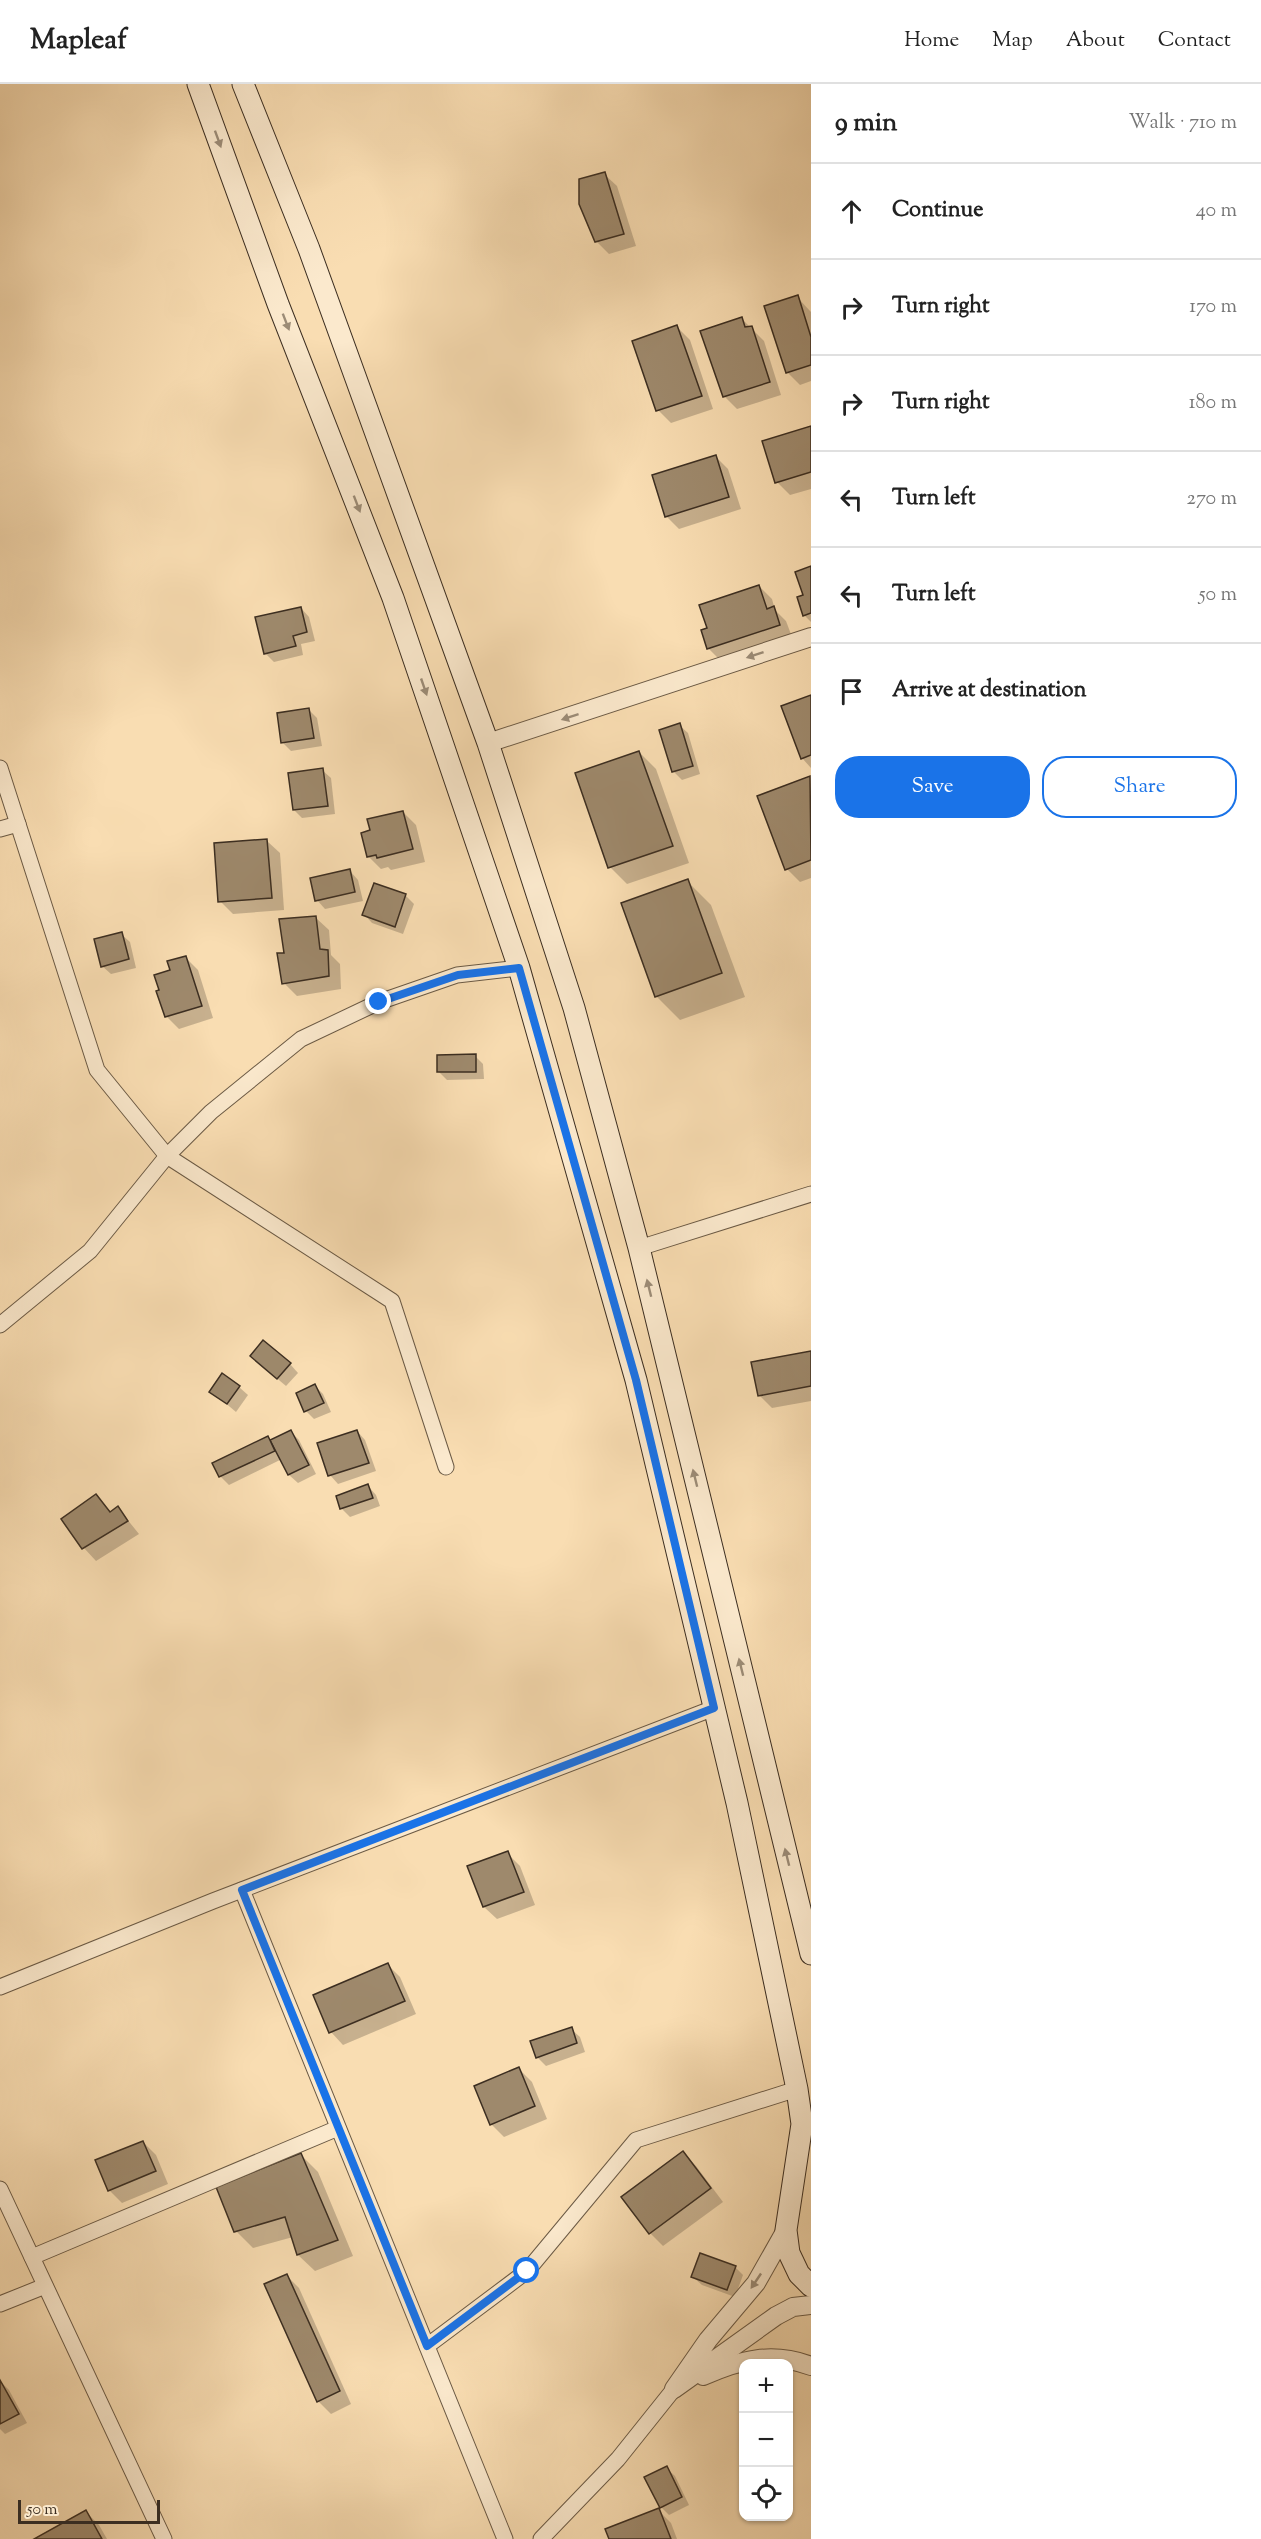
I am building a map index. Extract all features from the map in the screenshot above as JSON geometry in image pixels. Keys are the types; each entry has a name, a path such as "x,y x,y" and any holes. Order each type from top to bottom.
{"main road":[{"path":"198,84 278,303 393,598 519,968 636,1380 737,1803 797,2089 802,2124 786,2230 789,2253 799,2274 811,2286"},
{"path":"243,84 309,249 488,743 574,1008 639,1248 811,1954"},
{"path":"791,2208 803,2188 811,2181"}],"street":[{"path":"488,743 811,637"},
{"path":"0,768 97,1070 167,1156 392,1301 446,1467"},
{"path":"0,829 18,824"},
{"path":"0,1325 90,1251 167,1156 211,1113 301,1039 379,1002 458,975 519,968"},
{"path":"639,1248 811,1194"},
{"path":"0,1987 242,1890 714,1708"},
{"path":"242,1890 505,2539"},
{"path":"427,2346 527,2271 636,2140 797,2089"},
{"path":"32,2257 338,2128"},
{"path":"0,2189 164,2539"},
{"path":"541,2539 618,2459 674,2389 708,2340 756,2283 786,2230"},
{"path":"0,2304 45,2286"},
{"path":"674,2389 776,2316 793,2307 811,2305"},
{"path":"674,2389 725,2367 765,2357 795,2360 811,2366"}],"building":[{"path":"605,172 624,234 595,242 579,204 579,179"},
{"path":"798,295 811,337 811,365 786,373 764,306"},
{"path":"742,317 745,327 752,326 770,382 723,397 700,331"},
{"path":"677,325 702,396 656,411 632,341"},
{"path":"811,426 811,472 775,483 762,441"},
{"path":"716,455 729,497 665,517 652,475"},
{"path":"811,566 811,613 803,616 797,597 803,595 795,572"},
{"path":"759,585 767,609 774,606 780,625 707,649 701,630 707,628 699,605"},
{"path":"301,607 307,632 293,636 296,646 264,654 255,617"},
{"path":"811,695 811,755 801,759 781,706"},
{"path":"309,708 314,738 281,743 277,713"},
{"path":"680,723 693,766 672,772 659,730"},
{"path":"639,751 673,846 608,868 575,773"},
{"path":"323,768 328,806 293,810 288,773"},
{"path":"810,776 811,860 785,870 757,796"},
{"path":"403,811 413,849 377,858 376,855 367,857 361,833 370,830 367,819"},
{"path":"267,839 272,898 218,902 214,843"},
{"path":"350,869 355,892 315,901 310,878"},
{"path":"688,879 722,973 655,997 621,903"},
{"path":"374,883 406,894 395,927 362,915"},
{"path":"316,916 320,949 328,950 329,976 282,984 277,953 284,953 279,919"},
{"path":"122,932 129,959 101,967 94,939"},
{"path":"186,956 202,1006 165,1017 156,991 159,990 154,975 170,970 167,961"},
{"path":"476,1054 476,1072 437,1072 437,1055"},
{"path":"263,1340 291,1363 277,1379 250,1356"},
{"path":"811,1351 811,1386 758,1396 751,1362"},
{"path":"222,1373 240,1386 227,1404 209,1392"},
{"path":"315,1384 324,1403 304,1412 296,1393"},
{"path":"291,1430 309,1465 288,1475 270,1440"},
{"path":"357,1430 369,1463 328,1476 317,1443"},
{"path":"268,1436 275,1451 219,1477 212,1463"},
{"path":"368,1484 373,1498 340,1509 336,1496"},
{"path":"96,1494 110,1512 118,1506 128,1521 82,1549 61,1519"},
{"path":"508,1851 524,1892 483,1907 467,1866"},
{"path":"388,1963 405,2001 329,2033 313,1995"},
{"path":"572,2027 577,2043 536,2058 530,2041"},
{"path":"519,2067 535,2106 490,2125 474,2086"},
{"path":"143,2141 156,2171 108,2191 95,2160"},
{"path":"683,2151 711,2188 649,2234 621,2197"},
{"path":"301,2153 338,2240 297,2255 285,2217 234,2232 216,2187"},
{"path":"700,2253 736,2266 727,2290 691,2277"},
{"path":"287,2274 340,2391 317,2402 264,2284"},
{"path":"0,2380 19,2414 0,2424"},
{"path":"667,2466 682,2497 660,2508 644,2477"},
{"path":"659,2508 671,2539 609,2539 605,2529"},
{"path":"86,2510 102,2539 34,2539"}],"route":[{"path":"379,1002 458,975 519,968 636,1380 714,1708 242,1890 427,2346 527,2271"}]}
